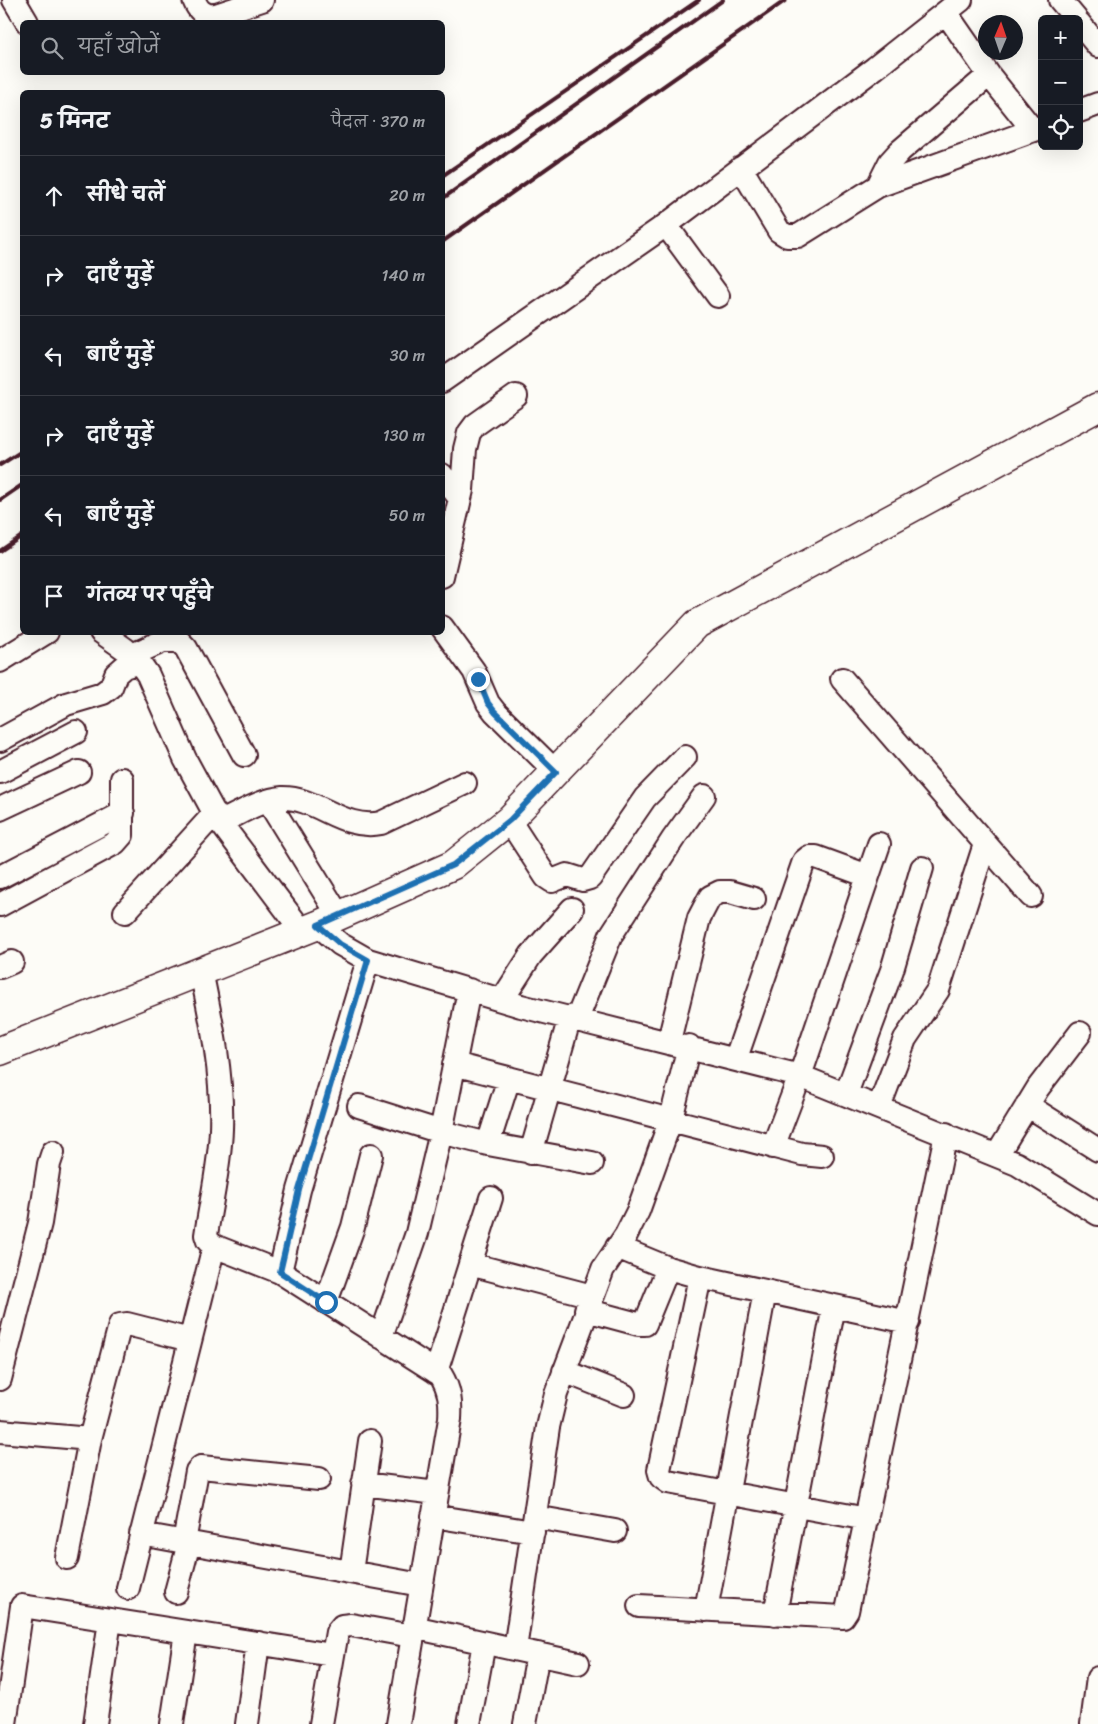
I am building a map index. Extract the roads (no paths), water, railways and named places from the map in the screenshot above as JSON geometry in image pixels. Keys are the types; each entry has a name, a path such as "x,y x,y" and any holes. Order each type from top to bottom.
{"main road":[{"path":"0,1051 320,924 453,865 510,820 655,666 698,624 715,612 1098,407"}],"street":[{"path":"14,0 26,20"},
{"path":"194,0 198,10 205,15 213,16 262,0"},
{"path":"1060,0 1073,15"},
{"path":"445,379 666,225 740,168 954,7 989,75 1037,128 878,186 798,236 787,236 779,230 740,168"},
{"path":"1083,28 1098,46"},
{"path":"878,186 890,162 900,151 989,75"},
{"path":"1083,110 1098,104"},
{"path":"666,225 718,296"},
{"path":"445,546 447,526 460,499 469,433 475,425 516,396"},
{"path":"445,479 460,499"},
{"path":"445,631 478,679 488,703 502,721 564,762"},
{"path":"0,661 42,635"},
{"path":"105,635 132,655 148,675 186,759 218,818 340,944 368,960 502,1000 736,1058 800,1076 1017,1164 1098,1214"},
{"path":"0,740 66,704 104,693 111,687 116,674 124,667 132,655 163,641 179,641 186,648 244,756"},
{"path":"842,679 1031,896"},
{"path":"0,772 76,732"},
{"path":"510,820 546,878 552,881 566,875 583,880 590,878 645,798 685,757"},
{"path":"0,810 79,772"},
{"path":"0,904 116,843 122,835 122,779"},
{"path":"125,912 218,818 280,798 294,799 358,824 369,825 381,823 465,784"},
{"path":"532,1153 550,1088 573,1018 611,935 673,839 704,796"},
{"path":"268,801 320,924"},
{"path":"0,877 122,813"},
{"path":"774,1147 879,844"},
{"path":"880,1107 905,1040 938,990 985,844"},
{"path":"736,1058 804,861 809,857 816,857 868,876"},
{"path":"846,1094 892,970 922,868"},
{"path":"515,1649 548,1427 556,1394 603,1269 626,1235 638,1211 671,1118 679,1044 699,918 710,898 720,892 730,892 754,900"},
{"path":"502,1000 531,955 572,909"},
{"path":"280,1272 299,1190 368,960"},
{"path":"201,971 214,1032 221,1106 221,1132 206,1235 208,1241 214,1246 280,1272 436,1372 448,1387 451,1401 450,1419 412,1632 398,1724"},
{"path":"381,1337 417,1233 441,1132 469,990"},
{"path":"997,1155 1046,1076 1080,1033"},
{"path":"454,1064 671,1118 774,1147 822,1156"},
{"path":"488,1144 509,1078"},
{"path":"359,1106 441,1132 488,1144 592,1163"},
{"path":"1027,1106 1098,1150"},
{"path":"639,1606 843,1617 847,1611 946,1134"},
{"path":"0,1379 40,1223 49,1164 53,1152"},
{"path":"326,1302 353,1228 371,1155"},
{"path":"436,1372 491,1198"},
{"path":"128,1588 214,1246"},
{"path":"617,1247 668,1268 700,1277 908,1322"},
{"path":"470,1264 589,1303 638,1324 645,1324 668,1268"},
{"path":"700,1277 659,1470 661,1477 668,1482 867,1519"},
{"path":"706,1610 765,1291"},
{"path":"775,1614 834,1306"},
{"path":"67,1558 90,1439 120,1324 127,1324 190,1340"},
{"path":"564,1371 624,1395"},
{"path":"0,1431 90,1439"},
{"path":"351,1572 370,1441"},
{"path":"176,1592 187,1542 197,1471 201,1467 319,1479"},
{"path":"364,1484 437,1493"},
{"path":"433,1516 615,1530"},
{"path":"141,1534 421,1585"},
{"path":"5,1724 4,1680 22,1606 332,1655"},
{"path":"95,1724 110,1620"},
{"path":"321,1724 332,1655 337,1632 342,1626 351,1625 412,1632 484,1643 578,1663"},
{"path":"172,1724 186,1632"},
{"path":"246,1724 258,1643"},
{"path":"469,1724 484,1643"},
{"path":"525,1724 538,1654"},
{"path":"1092,1724 1098,1678"}],"railway":[{"path":"445,174 699,0"},
{"path":"445,197 723,0"},
{"path":"445,240 786,0"},
{"path":"0,465 20,452"},
{"path":"0,500 20,486"},
{"path":"0,551 20,537"}]}
